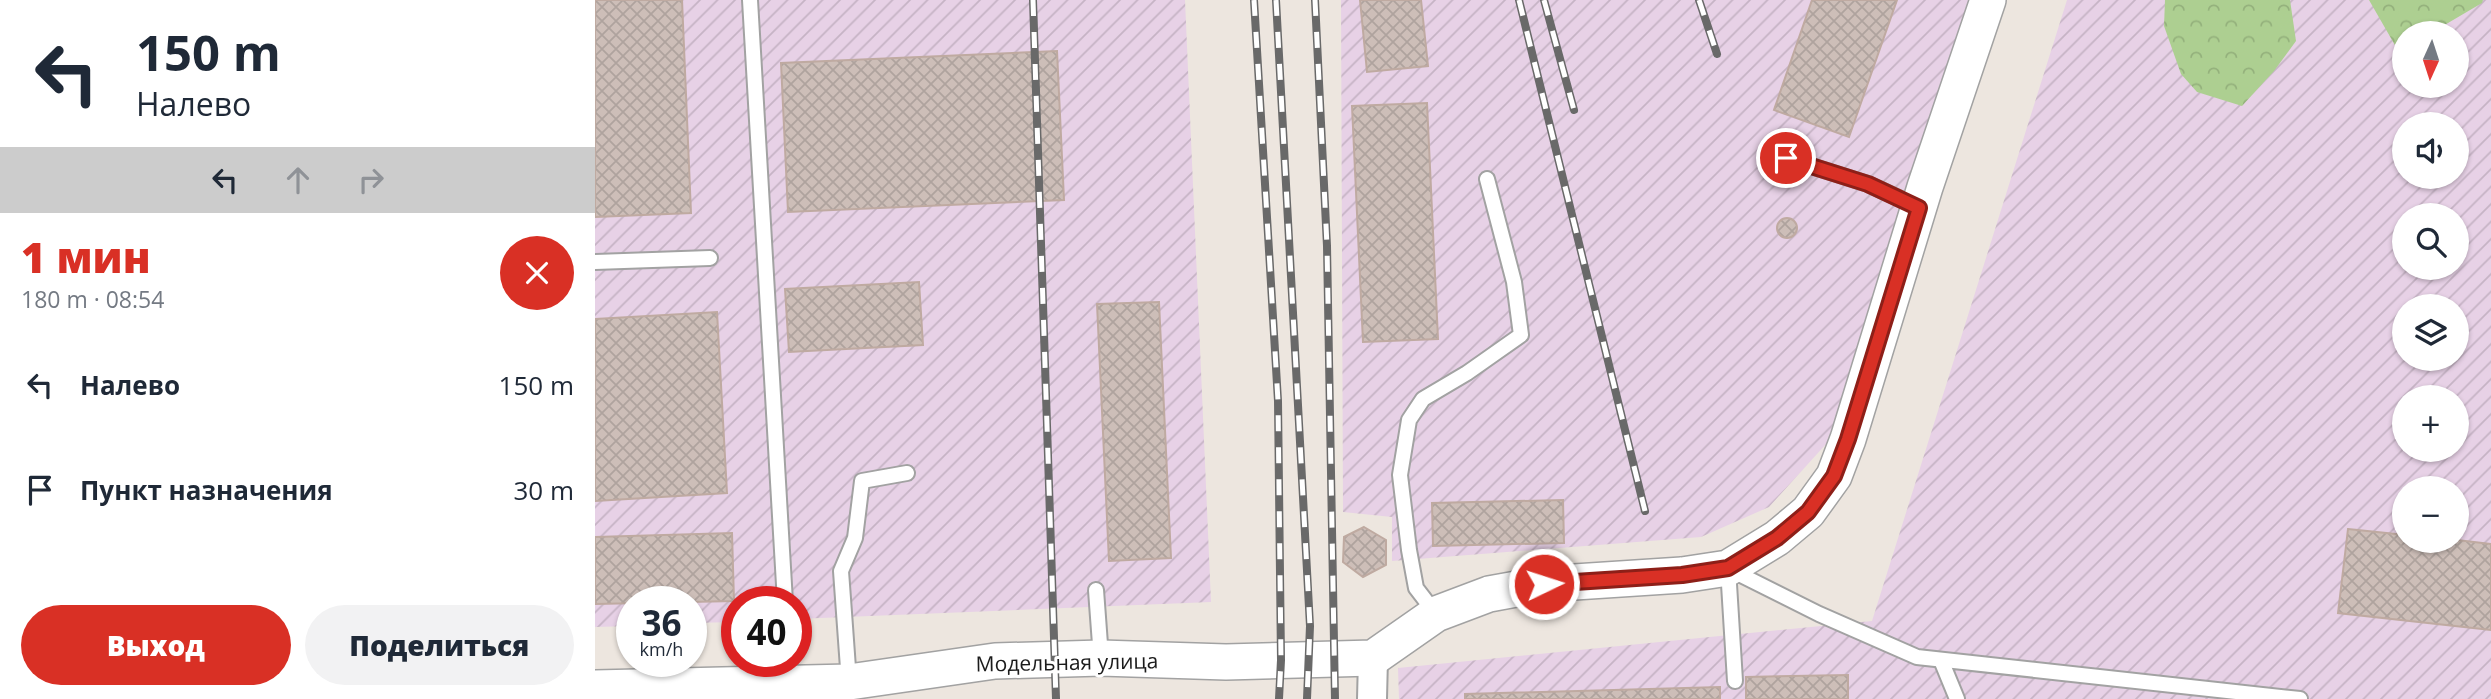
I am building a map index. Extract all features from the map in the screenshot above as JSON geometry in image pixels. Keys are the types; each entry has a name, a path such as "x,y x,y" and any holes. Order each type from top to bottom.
{"street":[{"path":"1372,699 1373,658 1436,614 1489,594 1544,584 1682,575 1728,568 1777,538 1808,512 1834,476 1848,439 1919,208 1989,0"},
{"name":"Модельная улица","path":"595,688 790,677 849,682 995,661 1101,658 1226,662 1373,658"}],"lane":[{"path":"750,0 784,586"},
{"path":"1786,158 1868,184 1919,208"},
{"path":"1436,614 1416,587 1400,475 1409,420 1423,399 1467,373 1521,335 1514,282 1487,179"},
{"path":"595,262 710,258"},
{"path":"849,682 841,571 855,538 862,481 907,474"},
{"path":"1728,568 1819,614 1917,657 2293,699"},
{"path":"1728,568 1735,681"},
{"path":"1096,590 1101,658"},
{"path":"1941,660 1957,699"}],"shaded area":[{"path":"595,0 1185,0 1211,602 812,618 812,586 721,586 721,622 707,623 707,586 616,586 616,626 595,627"},
{"path":"1341,0 1975,0 1827,443 1769,507 1701,537 1392,561 1392,517 1343,512"},
{"path":"2067,0 2491,0 2491,699 1399,699 1398,668 1872,621"}],"green space":[{"path":"2165,0 2290,0 2296,41 2274,71 2242,106 2197,92 2181,74 2164,26"},
{"path":"2369,0 2483,0 2451,21 2392,21 2392,40"}],"building":[{"path":"595,0 682,0 691,213 595,217"},
{"path":"1360,0 1421,0 1428,66 1367,72"},
{"path":"1812,0 1897,0 1849,137 1774,110"},
{"path":"1057,51 1064,200 788,212 781,63"},
{"path":"1427,103 1438,339 1363,342 1352,106"},
{"path":"1787,218 1794,221 1797,228 1794,235 1787,238 1780,235 1777,228 1780,221"},
{"path":"919,282 923,345 789,352 785,289"},
{"path":"1159,302 1171,558 1109,561 1097,304"},
{"path":"717,312 727,493 595,501 595,319"},
{"path":"1563,500 1564,543 1433,546 1432,503"},
{"path":"1364,527 1386,540 1386,565 1363,577 1343,562 1344,537"},
{"path":"2348,529 2392,534 2392,553 2469,553 2469,541 2491,544 2491,630 2338,613"},
{"path":"732,533 734,586 721,586 721,601 707,602 707,586 616,586 616,604 595,604 595,537"},
{"path":"1848,675 1848,699 1746,699 1746,677"},
{"path":"1720,687 1720,699 1465,699 1465,694"}],"railway":[{"path":"1033,0 1056,699"},
{"path":"1254,0 1278,401 1281,660 1279,699"},
{"path":"1276,0 1310,626 1307,699"},
{"path":"1315,0 1327,246 1335,699"},
{"path":"1519,0 1645,511"},
{"path":"1544,0 1574,110"},
{"path":"1699,0 1717,54"}],"route":[{"path":"1544,584 1682,575 1728,568 1777,538 1808,512 1834,476 1848,439 1919,208 1868,184 1786,158"}]}
